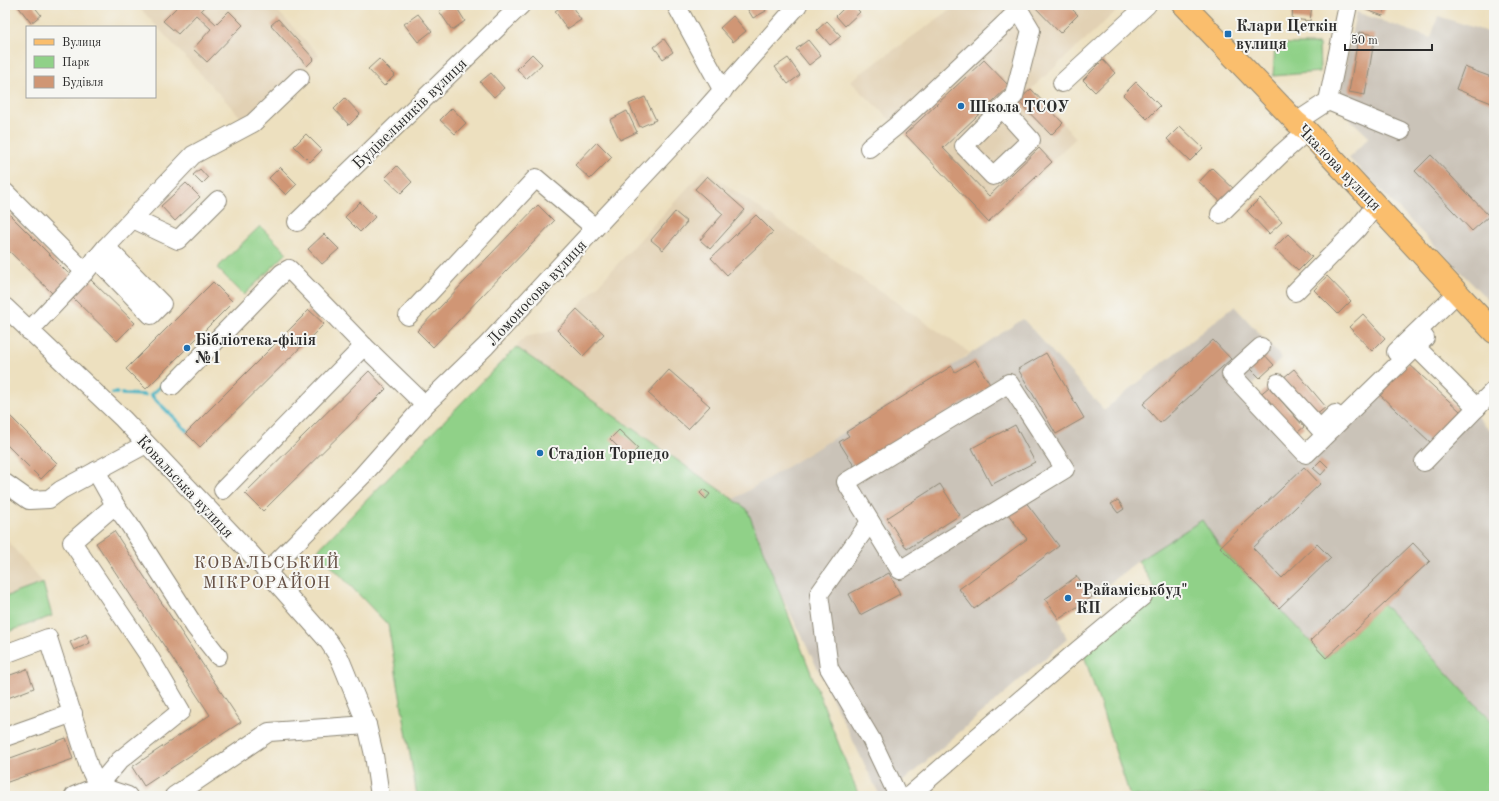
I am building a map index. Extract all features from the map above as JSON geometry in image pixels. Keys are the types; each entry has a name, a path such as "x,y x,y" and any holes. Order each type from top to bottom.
{"main road":[{"name":"Чкалова вулиця","path":"1184,5 1302,126 1494,332"}],"street":[{"name":"Будівельників вулиця","path":"297,222 521,5"},
{"path":"676,5 723,91"},
{"name":"Ломоносова вулиця","path":"267,572 362,476 425,405 486,346 723,91 798,5"},
{"path":"1062,83 1147,5"},
{"path":"1220,214 1282,153 1302,126 1328,101 1348,5"},
{"path":"869,148 896,126 1018,7 1031,30 1014,96 1002,108"},
{"path":"30,331 95,259 193,155 254,123 300,78"},
{"path":"1328,101 1401,131"},
{"path":"408,316 536,178 595,228"},
{"path":"5,192 95,259"},
{"path":"133,219 178,240 218,200"},
{"path":"1295,292 1357,229 1376,205"},
{"path":"172,386 282,273 289,269 364,346 425,405"},
{"path":"1261,347 1231,374 1306,454 1416,347 1461,296"},
{"path":"1278,383 1320,429 1435,313 1461,296"},
{"name":"Ковальська вулиця","path":"5,306 123,419 267,572 329,642 340,659 367,725 374,755 380,796"},
{"path":"223,490 364,346"},
{"path":"1416,347 1477,408"},
{"path":"1009,383 1065,469 900,570 870,522 846,482 1009,383"},
{"path":"1424,462 1493,391"},
{"path":"5,483 29,500 49,499 61,490 146,444"},
{"path":"96,471 115,505 129,524 195,627 218,656"},
{"path":"74,796 98,786 120,760 181,711 147,653 72,542 115,505"},
{"path":"870,522 819,594 829,668 871,739 898,796"},
{"path":"909,796 1143,596"},
{"path":"5,654 48,638 89,767 98,786 128,796"},
{"path":"5,737 73,713"},
{"path":"174,796 269,732 367,725"}],"shaded area":[{"path":"137,5 272,5 319,55 246,123"},
{"name":"Школа ТСОУ","path":"957,5 1123,5 1031,89 1076,138 988,222 905,134 850,81"},
{"path":"1356,12 1431,38 1438,16 1494,34 1494,300 1490,302 1349,158 1369,137 1337,107"},
{"path":"704,170 970,353 952,366 846,432 734,499 516,347 525,337 557,330"},
{"path":"1234,306 1282,358 1250,387 1304,449 1408,363 1461,412 1473,412 1494,435 1494,724 1383,604 1326,658 1220,547 1202,520 1138,561 1092,597 1077,576 1045,599 1059,619 1067,639 886,796 880,796 779,590 747,509 734,499 952,366 1023,319 1104,410"},
{"path":"5,538 43,583 5,597"}],"green space":[{"path":"1275,44 1319,44 1320,72 1273,76"},
{"path":"260,226 287,253 244,295 217,268"},
{"path":"516,347 747,509 859,796 417,796 388,625 317,551"},
{"path":"1202,520 1220,547 1326,658 1383,604 1494,724 1494,796 1130,796 1083,652 1157,592 1138,561"},
{"path":"43,583 52,616 5,633 5,597"}],"building":[{"path":"17,5 33,5 41,15 31,23"},
{"path":"179,5 206,5 201,10 216,24 229,11 243,25 207,62 193,49 211,29 196,15 178,34 163,21"},
{"path":"448,5 455,5 465,21 452,30 439,11"},
{"path":"564,5 571,5 581,20 567,29 555,11"},
{"path":"745,5 762,5 766,11 753,18"},
{"path":"847,5 853,5 860,12 845,26 836,16"},
{"path":"1033,5 1068,5 1078,15 1060,33"},
{"path":"1293,5 1312,5 1310,21 1292,19"},
{"path":"1365,5 1386,5 1383,16 1364,9"},
{"path":"418,14 432,31 418,42 404,24"},
{"path":"733,16 746,31 733,42 720,28"},
{"path":"278,19 314,59 307,66 271,25"},
{"path":"827,21 841,36 830,45 817,30"},
{"path":"1359,32 1375,35 1365,95 1349,92"},
{"path":"664,39 673,52 663,59 654,47"},
{"path":"808,40 821,56 809,65 796,49"},
{"path":"532,54 542,64 526,79 517,69"},
{"path":"788,58 800,75 788,84 775,67"},
{"path":"379,59 395,75 384,86 368,69"},
{"path":"984,60 1009,86 943,148 989,196 1039,148 1052,162 988,222 905,134"},
{"path":"1103,60 1115,73 1095,92 1083,80"},
{"path":"1464,67 1494,78 1494,104 1456,89"},
{"path":"491,73 504,88 494,97 480,82"},
{"path":"1136,82 1160,106 1147,119 1123,95"},
{"path":"1031,89 1063,123 1051,135 1018,101"},
{"path":"645,97 656,120 640,127 629,104"},
{"path":"345,98 360,114 349,125 334,109"},
{"path":"452,108 466,123 455,134 440,120"},
{"path":"627,111 637,132 620,140 610,120"},
{"path":"1180,126 1203,148 1190,161 1167,139"},
{"path":"306,134 322,150 310,162 294,146"},
{"path":"597,142 612,157 590,179 575,165"},
{"path":"1431,155 1489,216 1472,231 1415,171"},
{"path":"397,166 412,182 401,193 385,178"},
{"path":"280,167 297,184 286,195 269,178"},
{"path":"1212,168 1236,191 1223,204 1199,182"},
{"path":"200,169 208,178 202,184 193,175"},
{"path":"707,176 745,210 710,249 700,240 723,214 695,189"},
{"path":"186,183 200,197 175,221 161,206"},
{"path":"1260,198 1282,222 1269,234 1247,211"},
{"path":"360,202 375,217 360,232 345,217"},
{"path":"538,205 554,221 433,347 417,331"},
{"path":"5,210 73,278 55,296 5,247"},
{"path":"675,212 687,222 663,250 651,240"},
{"path":"756,215 773,232 727,275 711,258"},
{"path":"324,234 339,249 322,264 308,249"},
{"path":"1288,234 1312,257 1298,271 1274,248"},
{"path":"1327,276 1351,301 1338,314 1314,290"},
{"path":"90,279 135,323 117,341 72,297"},
{"path":"213,282 233,302 146,389 126,369"},
{"path":"577,309 604,334 583,356 557,330"},
{"path":"309,310 324,324 200,447 186,433"},
{"path":"1363,314 1385,338 1372,351 1349,327"},
{"path":"1213,340 1231,359 1160,423 1143,404"},
{"path":"1262,352 1274,365 1260,378 1248,366"},
{"path":"1046,353 1084,418 1056,434 1018,369"},
{"path":"975,360 991,386 856,469 839,442 849,436 846,432 952,366 955,372"},
{"path":"1408,363 1461,412 1431,443 1379,394"},
{"path":"1294,369 1326,407 1315,416 1283,378"},
{"path":"669,370 710,406 688,429 648,393"},
{"path":"369,371 386,389 263,511 245,493"},
{"path":"1269,387 1304,427 1293,436 1258,396"},
{"path":"5,411 57,463 41,479 5,443"},
{"path":"1015,425 1035,462 991,485 972,448"},
{"path":"619,430 638,448 629,458 610,439"},
{"path":"1321,460 1328,467 1321,475 1313,468"},
{"path":"1304,467 1320,484 1253,548 1282,578 1317,544 1331,558 1279,608 1220,547"},
{"path":"940,484 960,515 907,549 887,518"},
{"path":"703,489 710,494 706,499 700,493"},
{"path":"1118,500 1124,509 1118,513 1111,504"},
{"path":"1025,501 1059,546 974,609 959,589 1027,539 1008,514"},
{"path":"114,531 241,722 144,786 132,767 210,715 96,543"},
{"path":"1413,543 1430,561 1326,658 1310,641"},
{"path":"889,573 900,594 860,615 849,594"},
{"name":"\"Райаміськбуд\" КП","path":"1077,576 1092,597 1059,619 1045,599"},
{"path":"86,634 90,643 74,650 70,642"},
{"path":"27,669 34,688 5,699 5,677"},
{"path":"66,738 73,759 5,783 5,760"}],"waterway":[{"path":"152,394 167,380"},
{"path":"122,394 145,395"},
{"path":"151,395 188,432"}],"place":[{"name":"Клари Цеткін вулиця","path":"1228,34"},
{"name":"Школа ТСОУ","path":"961,106"},
{"name":"Бібліотека-філія №1","path":"187,348"},
{"name":"Стадіон Торпедо","path":"540,453"},
{"name":"\"Райаміськбуд\" КП","path":"1068,598"}],"district":[{"name":"КОВАЛЬСЬКИЙ МІКРОРАЙОН","path":"267,572"}]}
